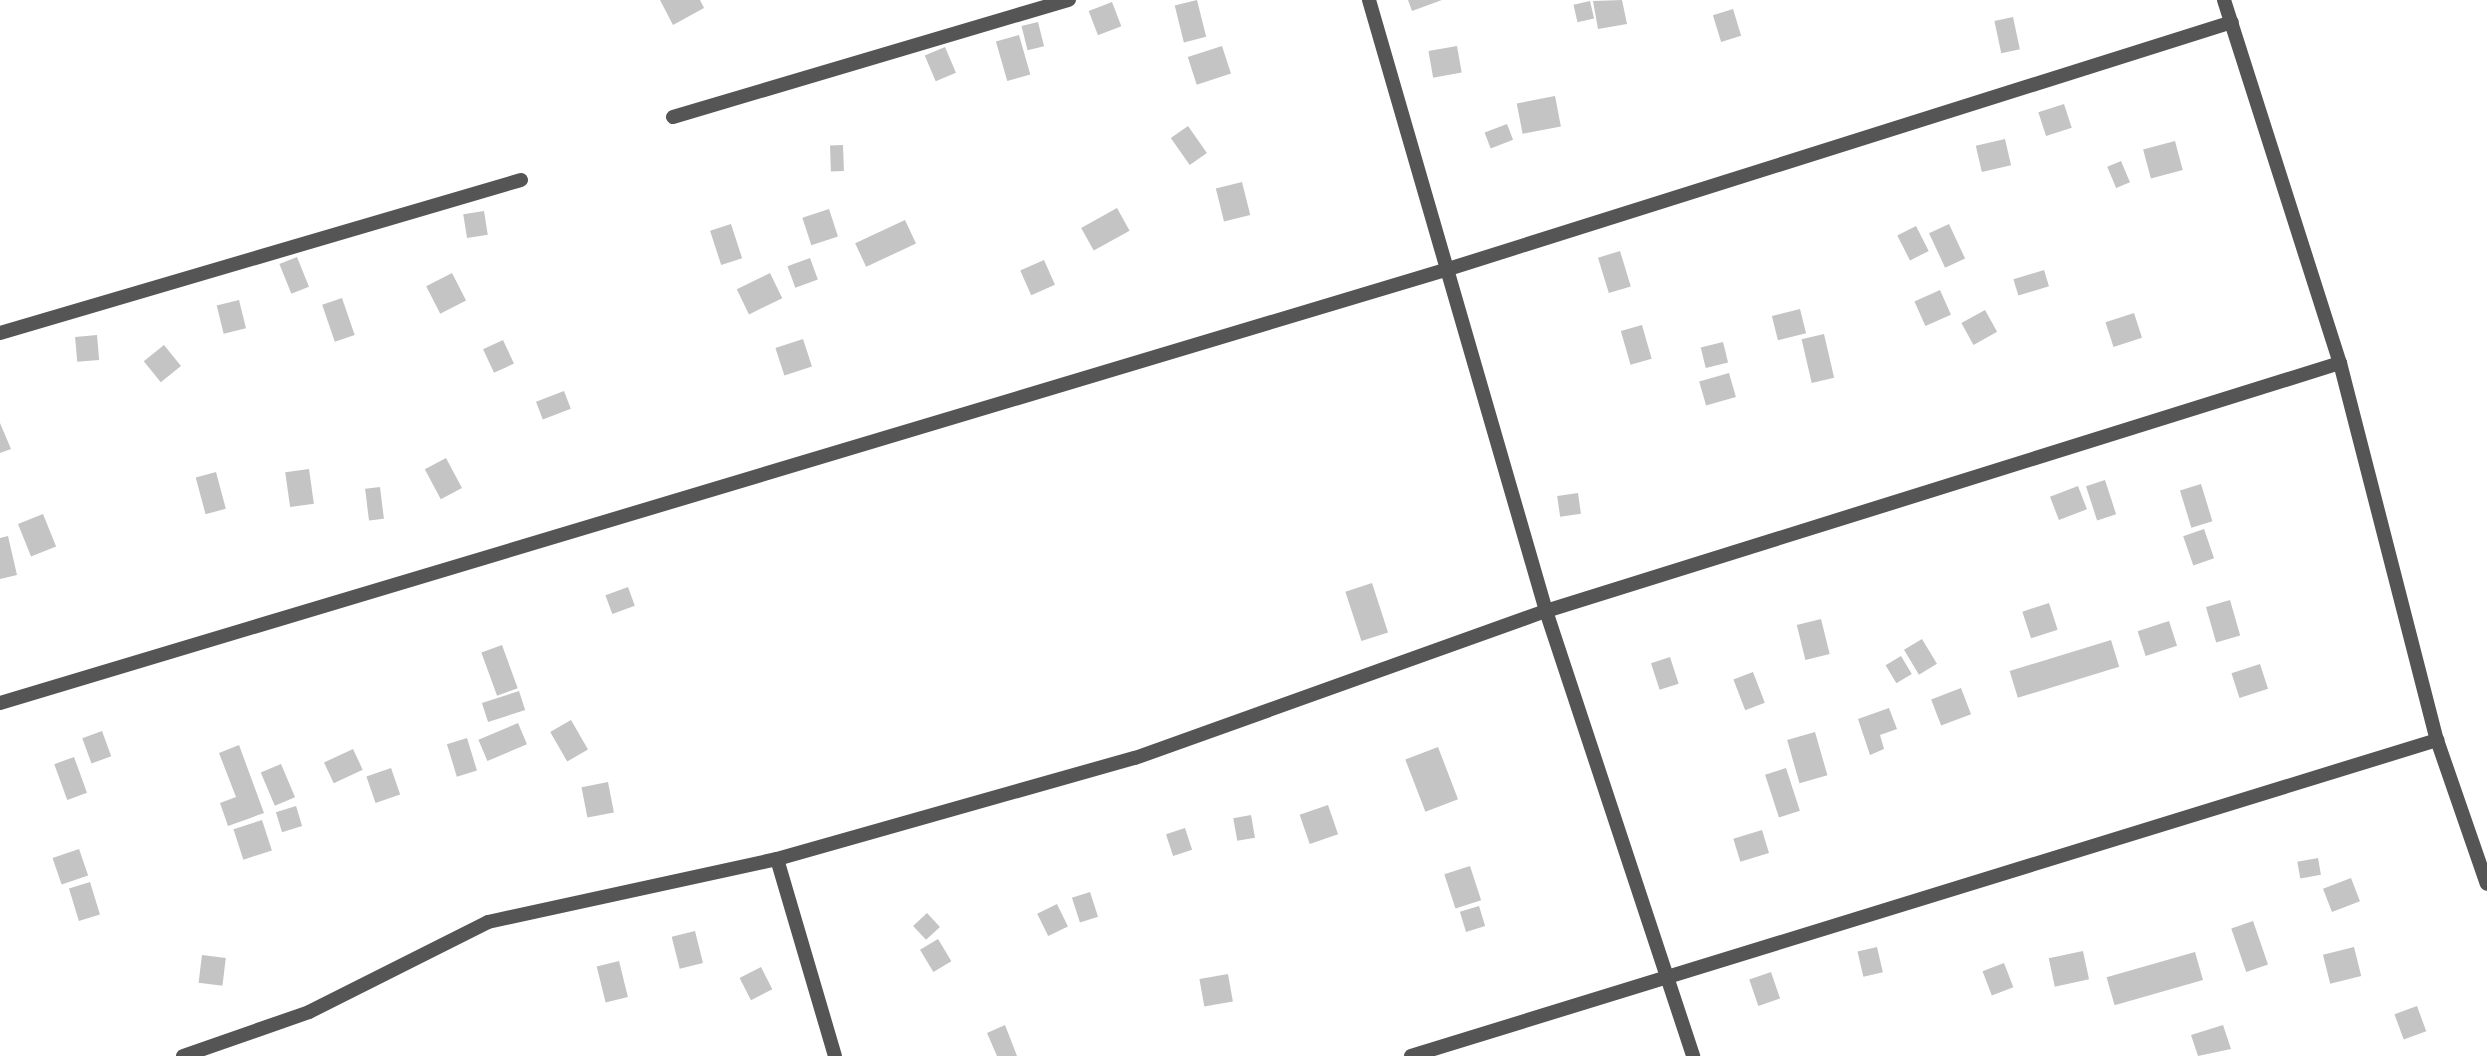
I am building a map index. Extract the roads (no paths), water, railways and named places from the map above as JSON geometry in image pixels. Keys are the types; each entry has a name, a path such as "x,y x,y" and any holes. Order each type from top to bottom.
{"street":[{"path":"673,117 1069,0"},
{"path":"1368,0 1442,271 1546,611 1693,1056"},
{"path":"2224,0 2340,363 2437,740 2487,884"},
{"path":"0,703 1442,271 2232,22"},
{"path":"0,333 521,180"},
{"path":"183,1056 309,1012 488,922 777,859 1135,758 1546,611 2340,363"},
{"path":"1410,1056 2437,740"},
{"path":"777,859 835,1056"}]}
